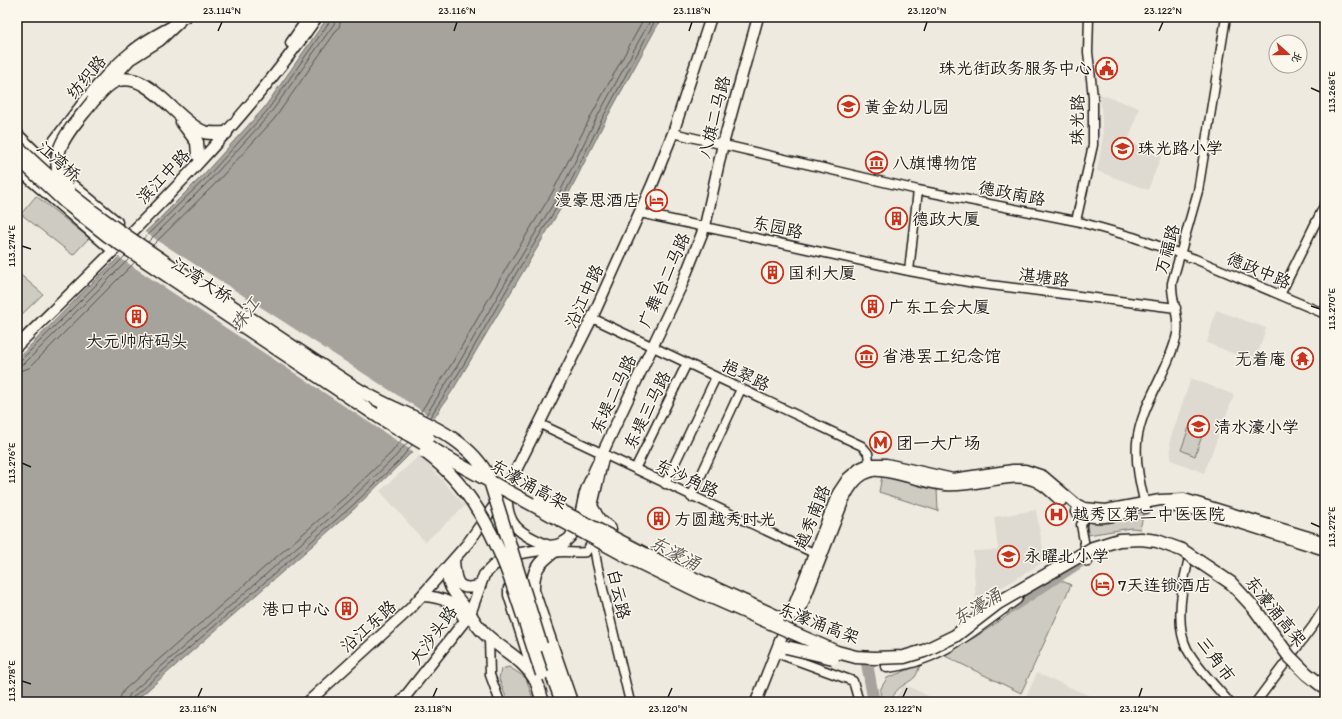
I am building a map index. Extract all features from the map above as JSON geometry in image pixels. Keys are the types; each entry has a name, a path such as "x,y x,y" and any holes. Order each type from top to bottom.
{"highway":[{"path":"80,201 61,178 58,167 58,153 63,140 119,68 133,56 159,40 182,20"},
{"path":"93,101 109,84 124,79 135,81 146,86 171,108 199,129 207,132 222,133"},
{"path":"171,108 194,136 198,147 198,155"},
{"name":"江湾桥","path":"17,146 54,181 80,201"},
{"name":"江湾大桥","path":"17,157 64,202 108,236 381,413"},
{"name":"江湾大桥","path":"80,201 139,245 348,383"},
{"path":"348,383 445,468 464,490 482,515 503,559 538,676 543,702"},
{"path":"348,383 370,397 459,442 470,450 483,466 494,492 541,645 562,702"},
{"name":"东濠涌高架","path":"381,413 558,510 680,572 792,618 848,649 865,655 892,657 919,652 952,636 996,603 1092,548 1120,539 1147,538 1181,549 1225,577 1250,602 1296,662 1325,687"},
{"name":"东濠涌高架","path":"381,413 458,464 628,557 704,594 818,644 856,657 894,658 913,655 929,650 954,636 989,609 1093,548 1118,540 1147,539 1174,547 1214,570 1240,592 1290,656 1325,687"},
{"path":"602,454 592,506 599,520 610,529 715,582 792,618"},
{"path":"564,543 542,561 533,574 533,591 571,702"},
{"path":"782,649 863,665 887,666 909,663 950,646 1050,572"},
{"path":"468,618 489,639 538,676 552,702"}],"main road":[{"name":"滨江中路","path":"17,336 109,247 198,155 222,133 268,74 309,17"},
{"name":"滨江中路","path":"17,346 122,242 222,133 275,75 318,17"},
{"name":"沿江中路","path":"446,569 468,543 507,488 592,318 640,213 673,133 711,17"},
{"name":"八旗二马路","path":"705,226 723,144 758,17"},
{"path":"17,134 40,157 126,230 122,242 109,247 17,168"},
{"name":"广舞台二马路","path":"652,346 682,284 705,226"},
{"name":"东堤二马路","path":"564,543 573,535 577,528 586,492 652,346"},
{"path":"870,468 882,463 953,479 1013,470 1026,470 1043,476 1064,495 1084,508 1106,510 1146,506 1187,507 1325,550"},
{"path":"870,468 925,482 950,485 970,485 1015,478 1030,479 1045,487 1071,509 1086,515 1103,518 1112,517 1160,500 1184,499 1325,542"},
{"name":"越秀南路","path":"782,649 792,618 818,555 848,491 858,478 870,468"},
{"path":"507,488 506,505 508,515 519,530 549,546 564,543"},
{"name":"大沙头路","path":"401,702 468,618 484,575 501,559 508,555 519,552 549,550 564,543"},
{"path":"454,559 456,580 458,584 469,588 480,585"},
{"path":"446,569 447,582 450,589 468,618"},
{"name":"沿江东路","path":"308,702 377,640 422,596 446,569"},
{"path":"422,596 437,597 450,602 468,618"},
{"path":"756,702 782,649"},
{"path":"763,702 782,649"}],"street":[{"name":"珠光路","path":"1076,221 1093,144 1093,97 1088,52 1089,17"},
{"name":"万福路","path":"1146,506 1139,472 1138,442 1143,422 1176,336 1178,327 1176,308 1172,292 1172,283 1198,191 1226,17"},
{"name":"纺织路","path":"25,175 98,84 122,58 152,35 182,20"},
{"name":"德政南路","path":"673,133 918,190 1076,221 1181,254"},
{"path":"909,271 918,190"},
{"path":"1280,295 1325,204"},
{"name":"东园路","path":"640,213 909,271"},
{"name":"德政中路","path":"1181,254 1325,314"},
{"name":"湛塘路","path":"909,271 990,285 1176,308"},
{"name":"挹翠路","path":"592,318 862,446 868,453 870,468"},
{"name":"东堤三马路","path":"635,470 687,363"},
{"path":"665,484 716,377"},
{"path":"691,497 741,389"},
{"name":"东沙角路","path":"540,424 691,497 818,555"},
{"name":"白云路","path":"586,492 586,508 592,541 630,702"},
{"path":"1086,515 1080,525 1088,562"},
{"path":"552,554 563,551 580,553 586,552 592,541"},
{"name":"三角市","path":"1188,562 1182,584 1180,604 1184,639 1192,657 1229,702"},
{"path":"533,591 530,586 524,583 510,586 507,591 538,676"},
{"path":"1256,702 1297,648 1325,607"},
{"path":"489,639 490,675 500,702"},
{"path":"782,649 853,682 860,702"}],"shaded area":[{"name":"珠光路小学","path":"1100,94 1139,108 1128,142 1162,154 1148,190 1097,171 1103,136"},
{"path":"36,196 89,238 73,255 21,214"},
{"path":"17,272 43,294 17,319"},
{"path":"1216,310 1266,328 1255,362 1207,343"},
{"name":"清水濠小学","path":"1191,378 1234,395 1204,473 1171,460 1170,440"},
{"path":"1190,425 1204,430 1195,456 1181,450"},
{"path":"420,455 465,506 425,542 380,491"},
{"path":"882,476 937,489 938,511 879,492"},
{"name":"永曜北小学","path":"1036,510 1045,561 976,603 973,551 998,550 994,517"},
{"path":"1144,512 1140,529 1131,528 1088,535 1087,520 1105,521"},
{"path":"1060,580 1071,585 1021,693 943,655 977,636"},
{"path":"920,665 915,677 898,689 892,700 881,701 880,690 887,678"},
{"path":"509,667 526,678 534,702 508,702 499,679 501,669"},
{"path":"1037,673 1090,696 1087,702 1024,702"},
{"path":"903,686 910,687 940,702 893,702"}],"water":[{"name":"珠江","path":"328,17 662,17 604,123 565,201 454,388 411,453 354,509 134,702 17,702 17,359 95,280 204,174 264,108"}],"pier":[{"path":"143,231 436,420 414,452 117,256"}],"waterway":[{"name":"东濠涌","path":"1008,609 1081,561"},
{"path":"866,658 874,702"}],"place":[{"name":"珠光街政务服务中心","path":"1107,68"},
{"name":"黄金幼儿园","path":"849,107"},
{"name":"珠光路小学","path":"1123,148"},
{"name":"八旗博物馆","path":"876,163"},
{"name":"漫豪思酒店","path":"656,200"},
{"name":"德政大厦","path":"897,219"},
{"name":"国利大厦","path":"773,273"},
{"name":"广东工会大厦","path":"873,307"},
{"name":"大元帅府码头","path":"137,317"},
{"name":"省港罢工纪念馆","path":"866,356"},
{"name":"无着庵","path":"1302,359"},
{"name":"清水濠小学","path":"1198,427"},
{"name":"团一大广场","path":"881,443"},
{"name":"越秀区第二中医医院","path":"1056,514"},
{"name":"方圆越秀时光","path":"658,519"},
{"name":"永曜北小学","path":"1008,556"},
{"name":"7天连锁酒店","path":"1103,585"},
{"name":"港口中心","path":"346,609"}]}
